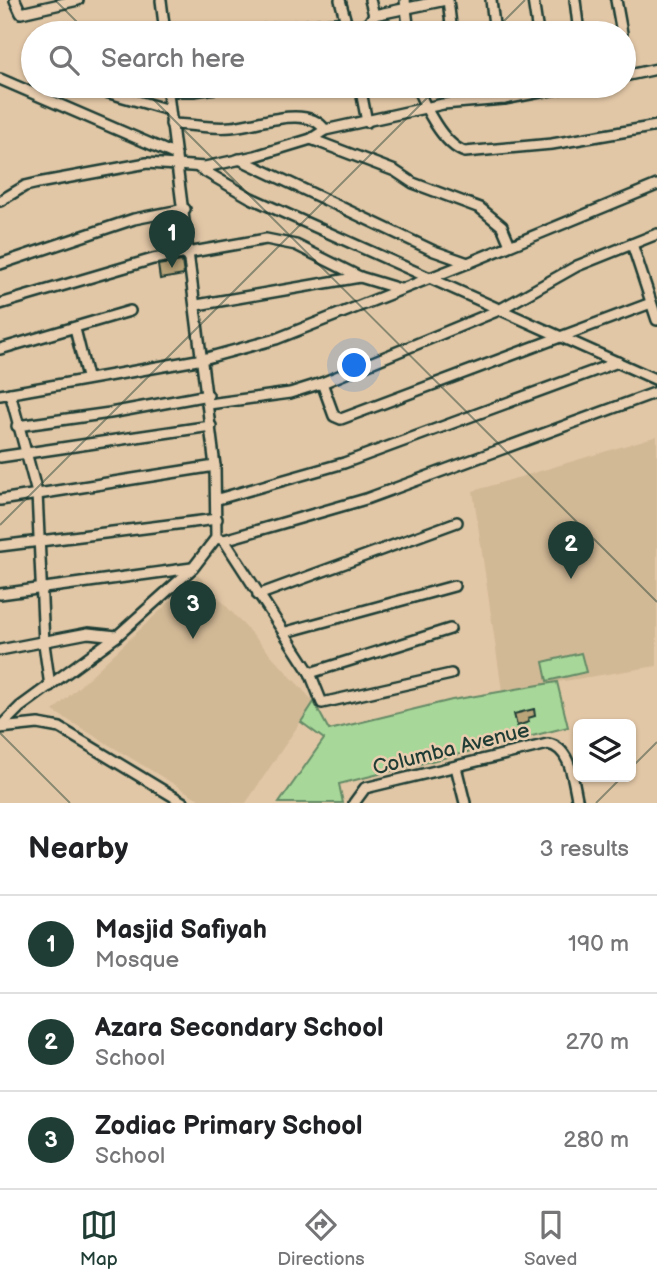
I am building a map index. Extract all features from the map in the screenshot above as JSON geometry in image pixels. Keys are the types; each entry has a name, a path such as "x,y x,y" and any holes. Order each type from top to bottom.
{"street":[{"path":"15,0 21,13 78,0"},
{"path":"161,0 164,21"},
{"path":"340,0 346,21"},
{"path":"370,0 374,15"},
{"path":"370,21 374,15 406,3 447,0 450,21"},
{"path":"491,0 494,21"},
{"path":"533,0 536,21"},
{"path":"575,0 578,21"},
{"path":"616,0 620,21"},
{"path":"406,3 408,21"},
{"path":"636,74 657,69"},
{"path":"0,79 21,88"},
{"path":"44,98 176,155"},
{"path":"128,98 169,110"},
{"path":"168,98 197,304 215,466 220,539 286,632 310,673 323,703 451,674"},
{"path":"362,98 367,122"},
{"path":"424,98 455,146 475,152 657,126"},
{"path":"462,98 462,102"},
{"path":"0,201 25,186 38,183 146,163 197,167 239,159 311,139 325,130 462,102 508,98"},
{"path":"171,124 231,127 293,117 318,121 325,130"},
{"path":"311,139 395,171 413,183 480,208 502,226 510,245"},
{"path":"239,159 434,251 468,263"},
{"path":"197,167 251,198 435,278 557,337 657,380"},
{"path":"50,686 44,643 37,493 5,394 87,377 203,359 297,332 400,289 435,278 657,185"},
{"path":"0,264 134,219 185,209"},
{"path":"17,426 208,399 290,393 322,383 499,310 577,267 657,234"},
{"path":"0,304 153,259 266,239 285,241 360,277 400,289"},
{"path":"632,244 657,320"},
{"path":"197,304 360,277"},
{"path":"322,383 338,419 651,303"},
{"path":"0,349 130,311"},
{"path":"75,329 87,377"},
{"path":"218,499 344,464 618,362"},
{"path":"0,727 20,707 117,636 193,568 220,539 366,499 657,392"},
{"path":"0,457 211,426"},
{"path":"0,500 215,466"},
{"path":"0,546 217,519"},
{"path":"258,595 457,522"},
{"path":"0,594 193,568"},
{"path":"286,632 454,586"},
{"path":"310,673 450,629"},
{"path":"0,650 88,633 117,636"},
{"path":"0,727 38,724 60,728 184,803"},
{"name":"Columba Avenue","path":"356,799 365,788 519,750 556,746 566,755 578,803"},
{"path":"456,767 465,803"}],"shaded area":[{"path":"657,436 657,666 502,691 473,491"},
{"path":"198,575 314,702 246,803 205,803 53,711"}],"green space":[{"path":"581,653 586,672 547,681 543,662"},
{"path":"557,682 568,727 339,784 343,803 279,803 324,739 301,722 314,702 329,730 452,700"}],"building":[{"path":"182,261 184,275 160,279 158,265"},
{"path":"534,709 535,716 528,718 529,722 517,726 514,714"}],"place":[{"name":"Masjid Safiyah","path":"172,268"},
{"name":"Azara Secondary School","path":"571,579"},
{"name":"Zodiac Primary School","path":"193,639"}]}
